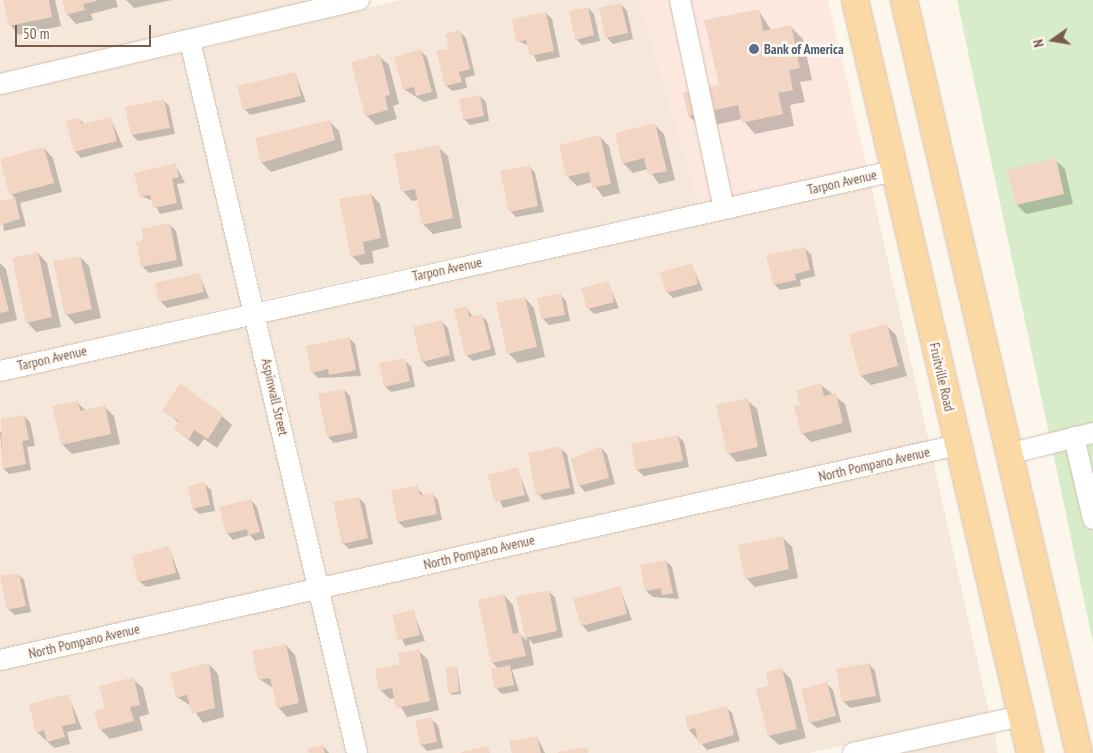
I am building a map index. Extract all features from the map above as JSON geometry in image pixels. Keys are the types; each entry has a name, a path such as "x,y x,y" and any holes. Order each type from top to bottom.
{"main road":[{"name":"Fruitville Road","path":"855,0 1030,753"},
{"path":"904,0 1078,753"}],"street":[{"path":"0,84 359,0"},
{"path":"680,0 724,208"},
{"name":"Aspinwall Street","path":"190,41 255,310 357,753"},
{"name":"Tarpon Avenue","path":"0,370 255,310 894,171"},
{"path":"1008,454 1084,435 1093,519"},
{"name":"North Pompano Avenue","path":"0,660 958,445"},
{"path":"853,753 1021,716"}],"shaded area":[{"path":"0,0 320,0 0,75"},
{"path":"400,0 639,0 699,204 263,299 202,48"},
{"path":"639,0 828,0 867,167 699,204"},
{"path":"182,53 242,304 0,361 0,94"},
{"path":"871,186 929,442 327,576 267,318"},
{"path":"247,322 307,581 0,650 0,380"},
{"path":"933,460 989,713 809,753 368,753 331,595"},
{"path":"311,599 347,753 0,753 0,670"},
{"path":"994,731 998,753 896,753"}],"green space":[{"path":"957,0 1093,0 1093,423 1049,434"},
{"path":"1093,442 1093,643 1053,452"}],"building":[{"path":"3,0 49,0 52,17 9,26"},
{"path":"62,0 97,1 83,4 85,10 66,15"},
{"path":"621,3 628,33 605,38 599,8"},
{"path":"588,7 594,35 575,40 569,11"},
{"name":"Bank of America","path":"759,9 763,31 791,25 800,68 789,70 793,90 778,93 783,114 742,123 738,105 688,116 683,93 719,85 704,20"},
{"path":"546,12 554,51 530,56 526,40 516,42 512,19"},
{"path":"460,30 470,69 459,72 462,82 445,86 436,51 449,49 445,34"},
{"path":"421,49 432,92 416,96 414,87 403,90 394,57"},
{"path":"380,54 390,95 385,96 388,110 365,116 351,62"},
{"path":"295,72 301,96 243,110 237,86"},
{"path":"480,95 484,116 463,120 459,99"},
{"path":"164,99 170,128 131,135 125,107"},
{"path":"111,117 117,141 74,152 66,121 80,118 82,124"},
{"path":"330,120 335,140 261,163 255,138"},
{"path":"655,123 667,171 648,175 644,158 622,164 615,133"},
{"path":"600,135 611,184 592,188 589,172 566,177 559,145"},
{"path":"439,145 453,218 422,225 415,189 401,192 394,154"},
{"path":"44,147 54,183 9,195 0,159"},
{"path":"1056,158 1064,194 1016,205 1007,170"},
{"path":"176,163 179,177 172,179 177,203 153,208 150,195 140,197 134,173"},
{"path":"530,165 538,206 509,212 500,171"},
{"path":"371,193 381,238 363,242 365,254 351,257 339,199"},
{"path":"15,197 20,219 0,225 0,201"},
{"path":"170,223 177,260 141,267 136,242 144,240 141,229"},
{"path":"805,247 810,270 795,274 796,280 773,285 766,255"},
{"path":"38,252 52,317 26,323 12,258"},
{"path":"80,256 92,309 65,315 53,261"},
{"path":"692,263 698,284 666,293 660,272"},
{"path":"200,273 204,292 159,302 155,283"},
{"path":"0,276 9,311 0,313"},
{"path":"609,281 614,302 587,309 581,288"},
{"path":"561,293 565,315 541,319 537,298"},
{"path":"525,297 537,347 507,354 496,303"},
{"path":"467,306 469,317 482,314 491,349 465,356 454,309"},
{"path":"442,320 450,355 421,362 413,327"},
{"path":"887,324 898,366 860,376 849,334"},
{"path":"349,337 356,370 329,375 328,369 311,373 306,346"},
{"path":"405,358 410,381 384,387 379,363"},
{"path":"180,383 223,415 208,439 194,430 189,439 174,429 179,421 162,411"},
{"path":"821,383 824,396 836,393 843,423 801,434 794,406 800,405 796,390"},
{"path":"344,389 353,432 327,437 318,394"},
{"path":"748,398 758,447 727,454 716,405"},
{"path":"78,401 80,411 105,405 111,434 61,445 52,406"},
{"path":"24,415 29,440 22,441 26,464 2,469 1,419"},
{"path":"678,435 683,461 636,470 631,444"},
{"path":"561,446 570,488 536,495 528,453"},
{"path":"601,446 609,478 578,486 571,459"},
{"path":"518,467 525,495 495,502 488,475"},
{"path":"205,482 210,505 192,509 188,486"},
{"path":"418,485 420,495 433,493 437,514 397,522 391,491"},
{"path":"359,497 368,538 342,544 333,502"},
{"path":"251,499 260,532 248,535 247,529 226,534 219,507"},
{"path":"783,536 789,569 745,579 738,545"},
{"path":"169,546 176,573 138,582 132,556"},
{"path":"666,560 673,593 662,595 661,588 645,591 640,565"},
{"path":"19,573 26,606 7,610 0,576"},
{"path":"620,586 627,614 581,626 573,599"},
{"path":"549,590 557,631 525,638 516,597"},
{"path":"504,594 513,634 520,632 526,656 491,663 478,600"},
{"path":"414,610 420,635 398,640 392,615"},
{"path":"286,644 299,703 277,708 270,678 258,680 252,651"},
{"path":"419,649 430,701 396,708 392,688 379,691 375,669 400,664 398,653"},
{"path":"209,663 215,708 192,714 187,695 176,698 170,673"},
{"path":"869,663 876,696 842,702 836,669"},
{"path":"510,665 514,685 495,689 491,669"},
{"path":"457,666 459,692 448,693 446,667"},
{"path":"782,668 797,729 768,736 756,689 769,686 766,672"},
{"path":"134,677 140,705 130,707 134,721 99,730 94,711 105,708 99,686"},
{"path":"827,682 836,716 809,723 801,689"},
{"path":"69,694 76,723 62,726 65,737 47,742 44,730 36,733 29,704"},
{"path":"727,706 734,735 699,745 695,728 688,730 685,717"},
{"path":"432,717 437,742 420,745 415,721"},
{"path":"537,736 541,753 512,753 509,741"},
{"path":"323,745 325,753 309,753 308,748"},
{"path":"488,746 490,753 461,753 461,752"},
{"path":"587,747 588,753 558,753 558,752"}],"place":[{"name":"Bank of America","path":"754,49"}]}
